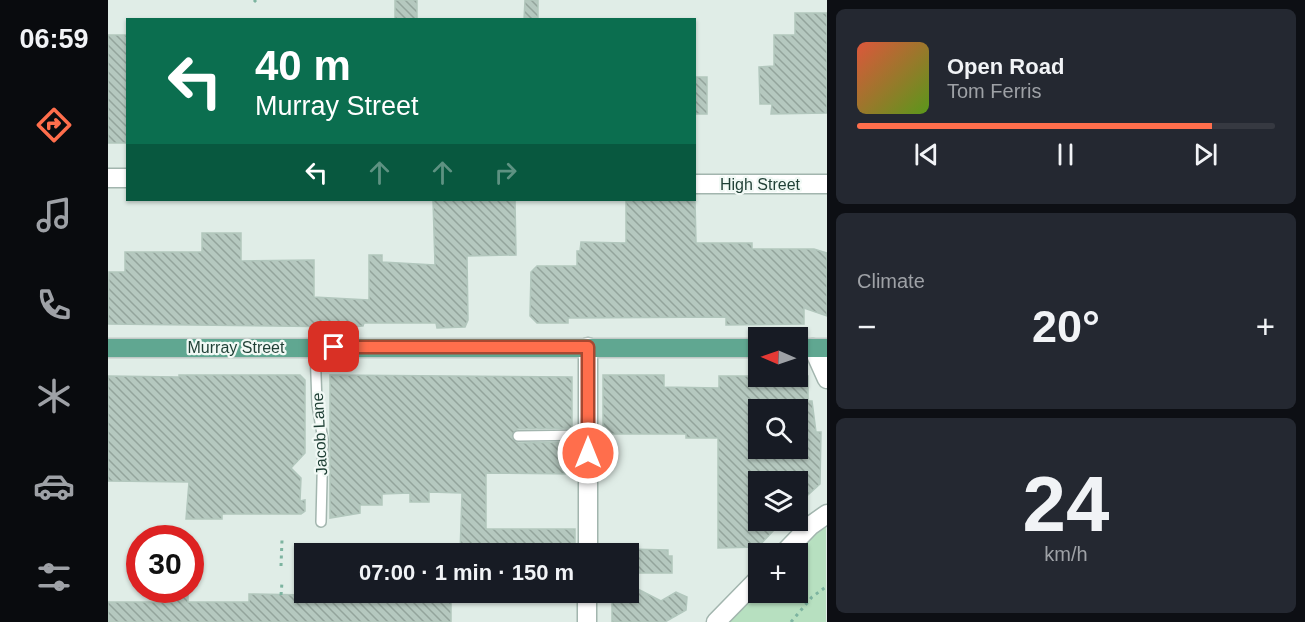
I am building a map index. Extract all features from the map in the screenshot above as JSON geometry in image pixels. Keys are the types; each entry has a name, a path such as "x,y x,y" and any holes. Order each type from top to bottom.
{"main road":[{"name":"Murray Street","path":"109,347 748,348"}],"street":[{"path":"108,178 126,178"},
{"name":"High Street","path":"696,184 826,184"},
{"path":"588,347 588,543"},
{"path":"812,348 826,379"},
{"path":"794,543 826,514"},
{"path":"716,622 748,589"},
{"path":"587,603 587,622"}],"lane":[{"name":"Jacob Lane","path":"315,347 317,404 323,440 321,522"},
{"path":"518,436 588,435"}],"path":[{"path":"282,540 282,566"},
{"path":"281,595 282,582"},
{"path":"791,622 812,597 826,586"}],"green space":[{"path":"826,514 826,622 716,622 748,589 748,603 808,603 808,543 794,543"}],"building":[{"path":"395,0 417,0 417,18 395,18"},
{"path":"525,0 538,0 538,18 524,18"},
{"path":"795,13 827,13 827,113 771,114 772,104 760,104 759,67 774,66 774,35 795,35"},
{"path":"108,35 126,35 126,143 108,143"},
{"path":"696,77 707,77 707,114 696,114"},
{"path":"433,201 515,201 516,255 467,256 468,320 465,327 437,328 436,323 364,323 363,326 350,327 108,324 109,272 125,272 125,252 202,252 202,233 241,233 241,261 314,260 314,297 369,300 369,255 382,255 382,262 435,265"},
{"path":"626,201 695,201 696,243 752,243 752,249 814,249 827,253 827,316 804,308 804,324 726,325 726,317 568,318 568,323 537,323 530,316 531,272 537,266 577,266 577,251 580,251 581,242 626,243"},
{"path":"179,375 300,375 305,380 305,453 291,468 301,478 300,501 305,500 305,511 301,514 222,514 222,519 186,519 189,482 108,481 108,376 179,377"},
{"path":"330,375 572,377 572,428 517,429 511,437 518,443 572,442 572,453 576,453 576,474 486,473 486,529 575,529 575,543 460,543 462,493 429,492 429,502 410,502 410,493 382,494 382,505 360,505 360,513 330,518"},
{"path":"603,375 664,375 664,387 719,388 719,376 748,376 748,387 808,387 808,399 748,399 748,459 808,459 808,401 812,401 816,432 821,432 820,484 808,495 808,471 748,471 748,531 773,531 762,543 748,543 748,547 718,548 718,438 686,438 686,434 603,434"},
{"path":"639,549 668,550 668,556 672,556 672,573 639,573"},
{"path":"639,590 661,601 676,592 687,597 686,610 665,622 612,622 612,603 639,603"},
{"path":"249,594 294,595 294,603 451,603 451,622 108,622 108,602 249,602"}],"route":[{"path":"334,347 588,347 588,453"}]}
